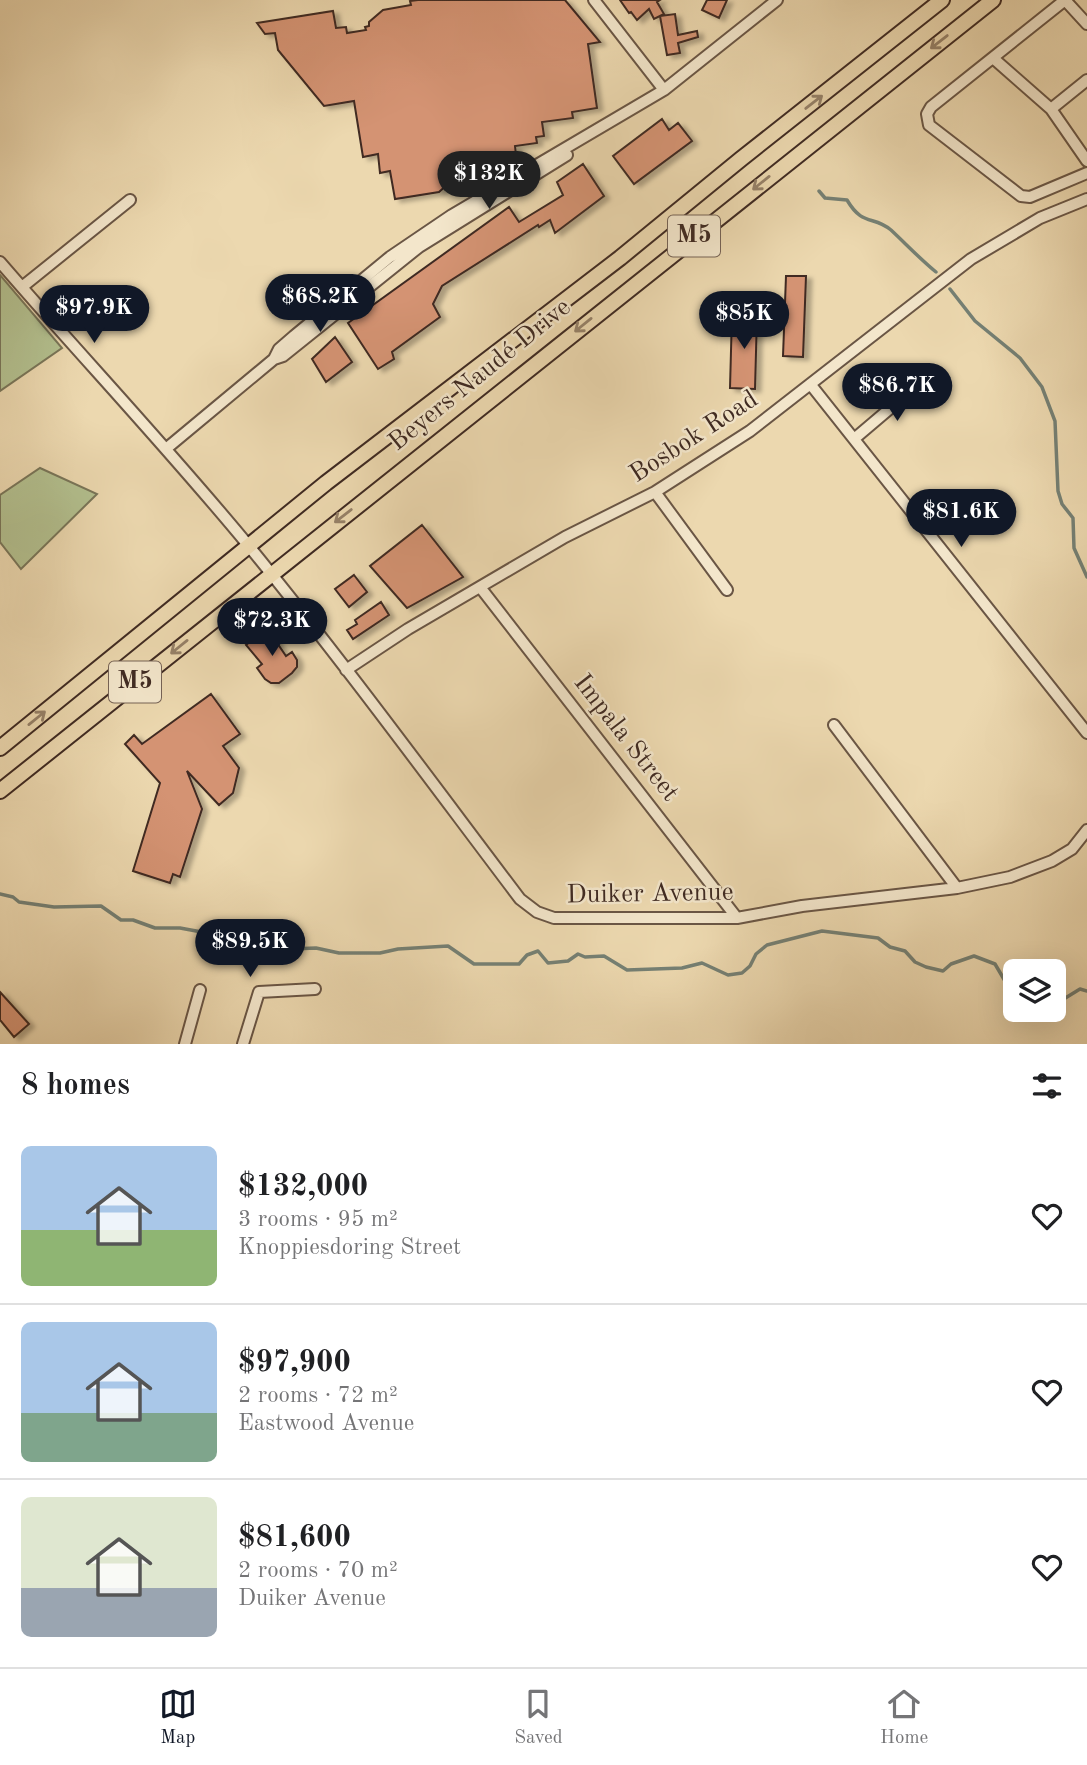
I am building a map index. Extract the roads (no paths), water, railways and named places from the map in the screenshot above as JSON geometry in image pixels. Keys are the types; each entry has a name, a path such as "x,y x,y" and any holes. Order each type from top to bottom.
{"main road":[{"name":"Beyers Naudé Drive","path":"0,748 326,483 621,258 942,0"},
{"name":"Beyers Naudé Drive","path":"0,791 270,573 993,0"}],"street":[{"path":"594,0 664,90"},
{"path":"167,448 274,359 279,349 293,336 390,257 464,208 664,90 777,0"},
{"path":"1087,24 1065,0 931,107 927,114 929,124 1021,196 1030,197 1087,173"},
{"path":"993,58 1051,109 1087,161"},
{"path":"1051,109 1087,80"},
{"name":"Bosbok Road","path":"346,670 565,537 654,492 750,431 971,259 1040,219 1087,199"},
{"path":"22,287 130,200"},
{"name":"Duiker Avenue","path":"0,262 167,448 248,546 520,899 537,912 554,918 737,918 802,906 957,888 1010,877 1052,861 1072,849 1087,830"},
{"path":"854,439 920,383"},
{"path":"811,385 1087,733"},
{"path":"654,492 727,590"},
{"name":"Impala Street","path":"480,587 737,918"},
{"path":"834,725 957,888"},
{"path":"243,1044 258,992 315,989"},
{"path":"185,1044 200,990"}],"waterway":[{"path":"819,191 825,198 847,200 858,214 891,230 936,272"},
{"path":"950,289 975,321 1020,358 1042,387 1055,421 1058,491 1062,504 1073,518 1074,548 1087,577"},
{"path":"0,894 13,897 19,902 54,907 101,906 121,920 133,920 155,928 180,928 251,944 267,941 290,949 316,948 339,953 380,953 398,949 448,946 474,964 519,964 527,955 538,951 548,963 568,961 578,954 585,957 604,956 627,970 682,968 702,963 728,975 742,973 750,966 756,954 767,945 822,931 878,938 890,947 905,951 915,962 943,971 951,964 974,956 995,964 1003,978"},
{"path":"1066,998 1080,989 1087,991"}]}
